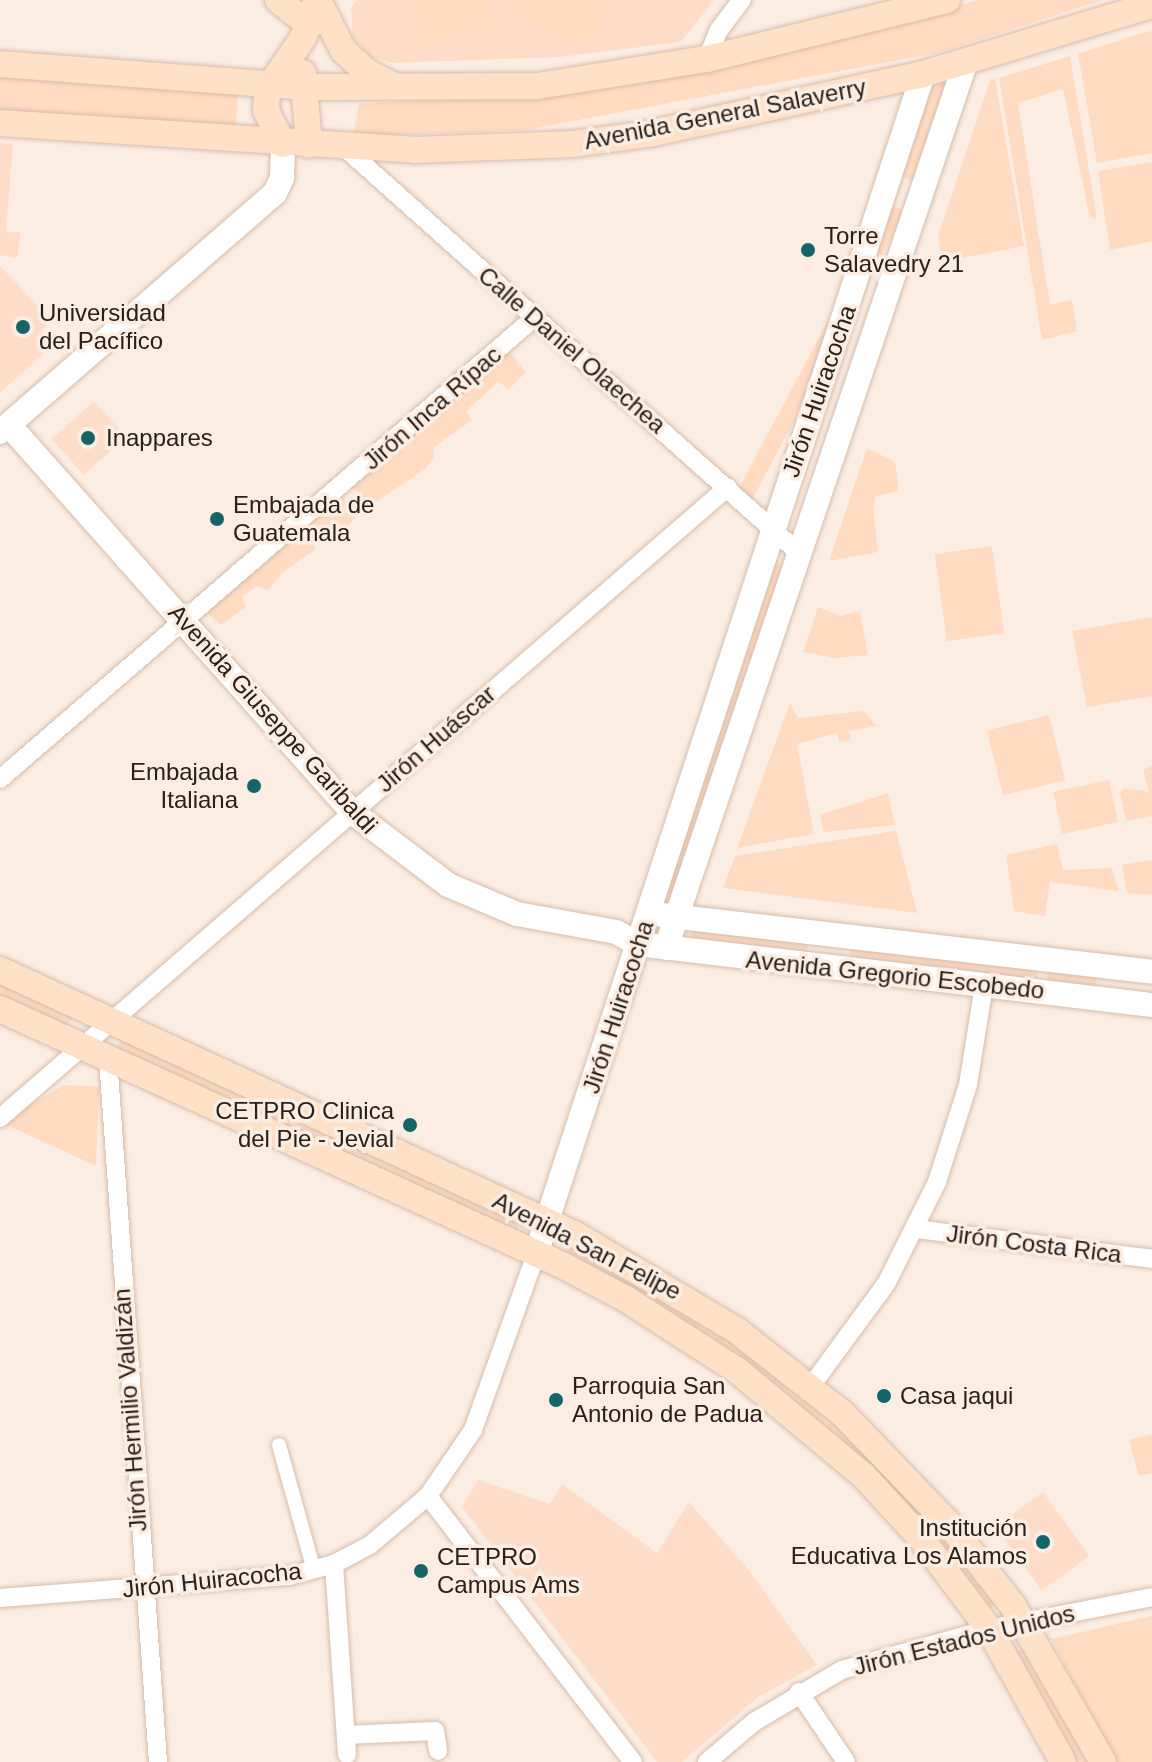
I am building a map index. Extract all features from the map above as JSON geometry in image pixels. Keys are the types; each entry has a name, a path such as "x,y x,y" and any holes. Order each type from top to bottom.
{"main road":[{"path":"278,0 315,8 352,59 396,87"},
{"path":"0,64 307,87 538,86 707,59 947,0"},
{"name":"Avenida General Salaverry","path":"0,123 344,147 507,149 573,144 666,130 965,64 1152,5"},
{"path":"296,145 266,110 269,85 294,54 315,8"},
{"path":"294,54 307,87 296,145"},
{"name":"Avenida San Felipe","path":"0,970 547,1222 688,1298 811,1386 916,1487 1024,1623 1103,1762"},
{"name":"Avenida San Felipe","path":"0,1009 536,1254 626,1299 784,1406 863,1475 920,1537 989,1629 1063,1762"}],"street":[{"path":"707,59 719,30 742,0"},
{"name":"Jirón Huiracocha","path":"666,948 965,64"},
{"name":"Jirón Huiracocha","path":"0,1598 143,1589 314,1570 334,1564 370,1545 428,1496 483,1409 773,528 889,189 923,74"},
{"path":"4,428 275,193 296,145"},
{"name":"Calle Daniel Olaechea","path":"344,147 800,554"},
{"path":"889,189 918,199"},
{"name":"Jirón Inca Rípac","path":"0,779 535,317"},
{"name":"Avenida Giuseppe Garibaldi","path":"4,428 182,620 352,812 420,867 465,894 536,919 616,932 638,944"},
{"name":"Jirón Huáscar","path":"0,1118 96,1052 112,1023 728,487"},
{"path":"691,778 722,787"},
{"name":"Avenida Gregorio Escobedo","path":"648,913 1152,972"},
{"name":"Avenida Gregorio Escobedo","path":"638,944 1152,1005"},
{"path":"811,1386 868,1311 916,1229 954,1134 984,985"},
{"name":"Jirón Hermilio Valdizán","path":"96,1052 158,1762"},
{"name":"Jirón Costa Rica","path":"916,1229 1152,1259"},
{"path":"279,1445 314,1570"},
{"path":"428,1496 633,1762"},
{"path":"334,1564 347,1755"},
{"name":"Jirón Estados Unidos","path":"707,1762 799,1692 891,1653 989,1629 1152,1597"},
{"path":"799,1692 846,1762"},
{"path":"346,1735 435,1731 438,1751"}],"shaded area":[{"path":"357,0 714,0 681,42 560,57 393,63 369,56 353,36 351,8"},
{"path":"413,0 485,0 491,11 485,29 422,41"},
{"path":"506,0 606,0 606,16 593,38 568,42 521,19"},
{"path":"978,0 1103,0 937,53 520,131 353,136 359,104 526,94 925,15"},
{"path":"1152,30 1152,153 1097,163 1078,54"},
{"path":"1070,56 1097,219 1090,218 1063,89 1018,103 1050,305 1072,300 1077,331 1042,340 999,78"},
{"path":"0,74 238,91 236,130 0,113"},
{"path":"929,77 947,83 911,181 894,174"},
{"path":"995,78 1024,246 942,262 938,237 990,81"},
{"name":"Universidad del Pacífico","path":"0,143 13,144 6,231 21,233 17,258 0,255"},
{"path":"1152,162 1152,241 1110,250 1098,171"},
{"path":"890,204 905,212 748,508 733,500"},
{"name":"Universidad del Pacífico","path":"0,266 52,321 40,332 52,346 0,393"},
{"path":"507,349 526,372 509,389 498,382 466,411 472,420 433,448 434,458 424,470 371,505 347,482"},
{"name":"Inappares","path":"94,401 126,437 84,475 52,439"},
{"path":"867,448 895,462 899,491 876,496 873,508 878,552 829,561"},
{"path":"341,495 356,517 343,532 324,539 313,529 306,536 316,549 283,572 268,591 258,586 242,596 246,607 221,625 206,612"},
{"path":"992,546 1004,633 947,641 935,554"},
{"path":"772,561 787,570 678,902 658,896"},
{"path":"818,607 840,616 860,611 868,655 834,658 803,652"},
{"path":"1152,617 1152,696 1087,707 1072,631"},
{"path":"790,703 798,718 863,711 877,726 849,731 851,740 839,742 837,733 797,744 814,834 737,848"},
{"path":"1049,715 1065,780 1003,795 987,730"},
{"path":"1152,766 1152,816 1126,821 1120,793 1125,788 1149,792 1143,770"},
{"path":"1109,780 1118,822 1062,834 1053,792"},
{"path":"888,793 895,825 824,832 820,815"},
{"path":"896,831 917,913 723,888 735,856"},
{"path":"1057,844 1063,870 1112,868 1119,891 1050,882 1045,916 1014,911 1006,855"},
{"path":"1152,860 1152,895 1127,893 1122,865"},
{"path":"692,927 808,941 807,954 690,940"},
{"path":"851,948 1038,970 1036,985 850,959"},
{"path":"1048,970 1097,976 1095,987 1046,984"},
{"path":"0,982 74,1017 59,1033 0,1006"},
{"path":"122,1038 519,1223 509,1245 112,1060"},
{"path":"64,1085 99,1087 96,1166 0,1122"},
{"path":"566,1245 712,1328 825,1413 927,1516 997,1605 977,1613 813,1432 559,1267"},
{"path":"1152,1434 1152,1473 1139,1476 1129,1440"},
{"path":"478,1480 550,1504 562,1484 657,1553 689,1502 748,1569 817,1665 758,1697 682,1762 657,1762 462,1507"},
{"name":"Institución Educativa Los Alamos","path":"1043,1492 1089,1556 1042,1591 995,1527"},
{"path":"1152,1616 1152,1762 1115,1762 1051,1639"},
{"path":"1027,1648 1091,1762 1066,1762 1007,1655"}],"place":[{"name":"Torre Salavedry 21","path":"808,250"},
{"name":"Universidad del Pacífico","path":"23,327"},
{"name":"Inappares","path":"88,438"},
{"name":"Embajada de Guatemala","path":"217,519"},
{"name":"Embajada Italiana","path":"254,786"},
{"name":"CETPRO Clinica del Pie - Jevial","path":"410,1125"},
{"name":"Casa jaqui","path":"884,1396"},
{"name":"Parroquia San Antonio de Padua","path":"556,1400"},
{"name":"Institución Educativa Los Alamos","path":"1043,1542"},
{"name":"CETPRO Campus Ams","path":"421,1571"}]}
